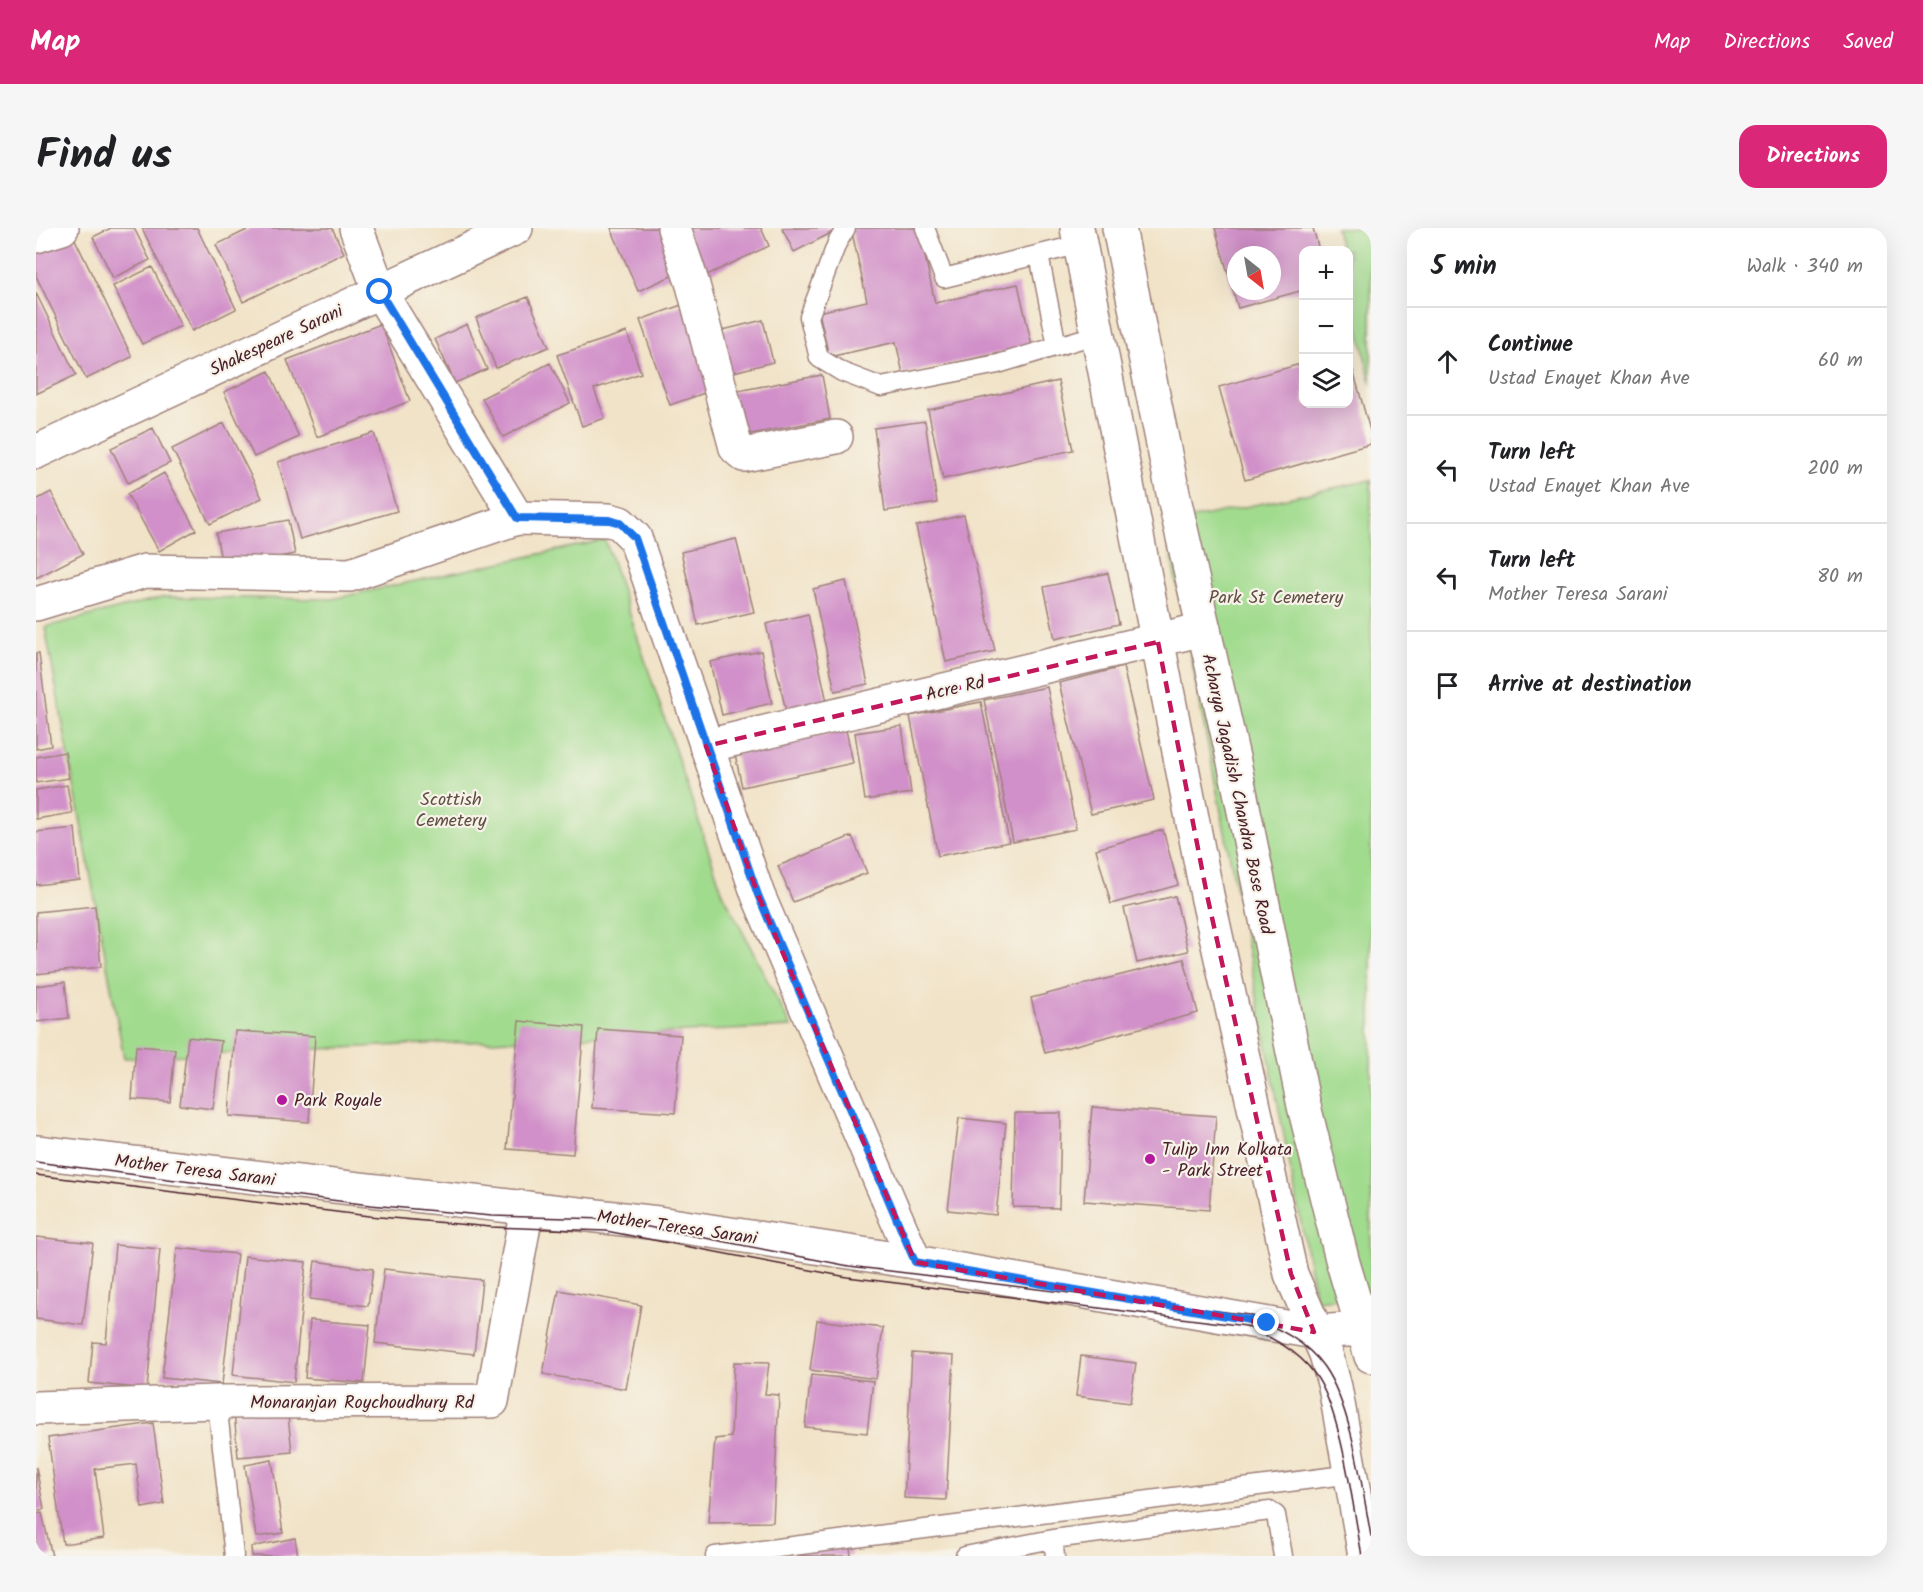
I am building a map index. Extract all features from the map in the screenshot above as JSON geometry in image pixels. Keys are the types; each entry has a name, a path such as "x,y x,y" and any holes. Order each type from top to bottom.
{"main road":[{"path":"36,236 62,228"},
{"path":"356,228 380,292 517,518"},
{"name":"Shakespeare Sarani","path":"36,452 516,228"},
{"path":"674,228 696,297 736,448 744,454 836,437"},
{"name":"Acharya Jagadish Chandra Bose Road","path":"1119,228 1304,1106 1342,1263 1368,1338"},
{"path":"1079,236 1207,895 1288,1263 1314,1332 1326,1354 1335,1387 1365,1556"},
{"path":"36,604 146,572 350,575 517,518 609,520 620,523 635,538 758,895 915,1262"},
{"name":"Acre Rd","path":"706,746 1158,642 1204,629"},
{"name":"Mother Teresa Sarani","path":"36,1152 658,1223 915,1262 1314,1332 1368,1338"},
{"name":"Monaranjan Roychoudhury Rd","path":"36,1408 217,1402 492,1401 527,1208"}],"lane":[{"path":"846,228 837,243 809,317 819,357 842,372 882,387 998,364 1098,334"},
{"path":"925,228 944,278 1039,255 1079,236"},
{"path":"1039,255 1057,346"},
{"path":"217,1402 234,1556"},
{"path":"715,1556 1352,1474"},
{"path":"965,1556 1054,1548 1270,1511 1276,1515 1283,1556"}],"highlighted area":[{"path":"1158,642 1207,895 1291,1274 1314,1332 915,1262 758,895 706,746"}],"green space":[{"path":"1336,228 1371,228 1371,385 1353,302 1353,246 1340,246"},
{"name":"Park St Cemetery","path":"1371,480 1371,1295 1316,1300 1165,524"},
{"name":"Scottish Cemetery","path":"605,540 722,891 791,1027 124,1058 45,627 163,597 332,599"}],"building":[{"path":"111,228 134,228 150,260 113,278 93,237"},
{"path":"142,228 197,228 236,309 192,331"},
{"path":"251,228 332,228 344,253 243,302 216,245"},
{"path":"611,228 667,228 685,270 638,291"},
{"path":"685,228 761,228 769,246 707,275"},
{"path":"782,228 841,228 794,252"},
{"path":"851,228 919,228 935,303 1018,284 1032,346 903,374 896,342 829,357 819,312 867,301"},
{"path":"1215,228 1313,228 1318,246 1299,246 1299,291 1281,296 1281,246 1227,246 1227,270"},
{"path":"70,229 132,357 86,379 36,276 36,246"},
{"path":"152,267 181,326 142,344 113,286"},
{"path":"36,293 76,375 36,394"},
{"path":"528,297 549,347 496,368 476,318"},
{"path":"1236,300 1267,300 1238,308"},
{"path":"687,303 716,389 670,405 640,320"},
{"path":"763,320 773,362 722,375 711,333"},
{"path":"381,324 410,401 317,437 287,360"},
{"path":"467,324 487,369 455,383 435,339"},
{"path":"627,332 641,373 594,389 605,418 582,426 557,355"},
{"path":"550,363 570,403 503,437 482,398"},
{"path":"1299,364 1299,408 1353,408 1353,370 1371,434 1371,444 1245,480 1219,387"},
{"path":"269,371 299,437 254,457 224,392"},
{"path":"822,375 830,419 740,436 732,392"},
{"path":"1058,381 1073,450 943,479 928,410"},
{"path":"925,421 937,503 885,511 874,428"},
{"path":"224,423 262,498 210,524 172,449"},
{"path":"153,428 170,463 128,483 111,448"},
{"path":"374,433 397,511 300,539 278,462"},
{"path":"164,473 196,530 159,551 127,494"},
{"path":"51,492 83,554 36,578 36,500"},
{"path":"964,515 995,651 946,662 916,526"},
{"path":"288,520 295,554 222,567 216,533"},
{"path":"736,539 754,612 698,625 681,552"},
{"path":"1108,573 1119,624 1055,639 1044,587"},
{"path":"846,581 868,684 835,691 813,589"},
{"path":"808,614 827,702 786,711 766,624"},
{"path":"761,651 772,703 722,715 710,662"},
{"path":"36,653 39,653 51,746 36,749"},
{"path":"1123,667 1154,800 1091,814 1059,683"},
{"path":"1047,687 1076,829 1013,842 984,700"},
{"path":"981,702 1009,842 938,856 910,716"},
{"path":"902,726 911,793 865,800 855,733"},
{"path":"846,730 853,763 742,787 735,754"},
{"path":"65,752 69,778 36,783 36,757"},
{"path":"67,785 72,813 36,819 36,790"},
{"path":"75,828 80,880 36,885 36,832"},
{"path":"1163,830 1178,885 1111,904 1096,849"},
{"path":"852,836 867,873 793,902 778,866"},
{"path":"1175,896 1188,951 1137,963 1124,908"},
{"path":"95,906 101,967 36,974 36,912"},
{"path":"1184,959 1198,1013 1045,1053 1031,998"},
{"path":"65,982 69,1018 36,1022 36,986"},
{"path":"519,1021 584,1027 573,1154 507,1149"},
{"path":"598,1029 681,1035 675,1113 592,1108"},
{"path":"235,1031 315,1036 309,1122 229,1116"},
{"path":"188,1037 221,1041 213,1109 180,1105"},
{"path":"136,1046 175,1049 170,1102 132,1099"},
{"name":"Tulip Inn Kolkata - Park Street","path":"1092,1107 1216,1116 1209,1210 1084,1201"},
{"path":"1015,1113 1061,1113 1059,1208 1013,1207"},
{"path":"959,1118 1006,1123 996,1215 948,1210"},
{"path":"36,1237 93,1243 83,1325 36,1319"},
{"path":"115,1245 160,1249 147,1389 89,1383 93,1342 106,1343"},
{"path":"177,1248 237,1254 222,1384 162,1378"},
{"path":"245,1256 306,1262 294,1382 233,1375"},
{"path":"315,1261 373,1269 368,1306 310,1299"},
{"path":"384,1269 482,1280 474,1354 375,1343"},
{"path":"559,1290 641,1305 626,1389 543,1374"},
{"path":"310,1320 370,1325 364,1383 305,1378"},
{"path":"817,1320 883,1328 876,1379 810,1370"},
{"path":"912,1353 954,1356 946,1500 904,1498"},
{"path":"1081,1356 1136,1363 1130,1403 1076,1396"},
{"path":"734,1362 769,1363 765,1394 779,1395 773,1522 708,1523 715,1439 731,1437"},
{"path":"811,1375 873,1381 867,1433 805,1427"},
{"path":"287,1407 292,1452 238,1457 234,1412"},
{"path":"153,1423 164,1504 142,1508 136,1464 95,1469 104,1538 63,1544 48,1438"},
{"path":"272,1460 283,1533 256,1537 245,1465"},
{"path":"36,1467 44,1509 36,1511"},
{"path":"42,1513 52,1556 36,1556 36,1514"},
{"path":"295,1538 298,1556 252,1556 251,1547"},
{"path":"849,1540 851,1556 796,1556 795,1549"}],"tram line":[{"path":"36,1162 370,1205 492,1216 607,1219 849,1266 1249,1315 1280,1330 1309,1350 1324,1367 1334,1384 1355,1448 1371,1536"},
{"path":"36,1175 369,1216 491,1227 606,1231 847,1277 1246,1326 1292,1351 1314,1373 1324,1390 1332,1410 1345,1460 1362,1556"}],"place":[{"name":"Park Royale","path":"282,1100"},
{"name":"Tulip Inn Kolkata - Park Street","path":"1150,1159"}],"route":[{"path":"380,292 517,518 609,520 620,523 635,538 758,895 915,1262 1267,1323"}]}
